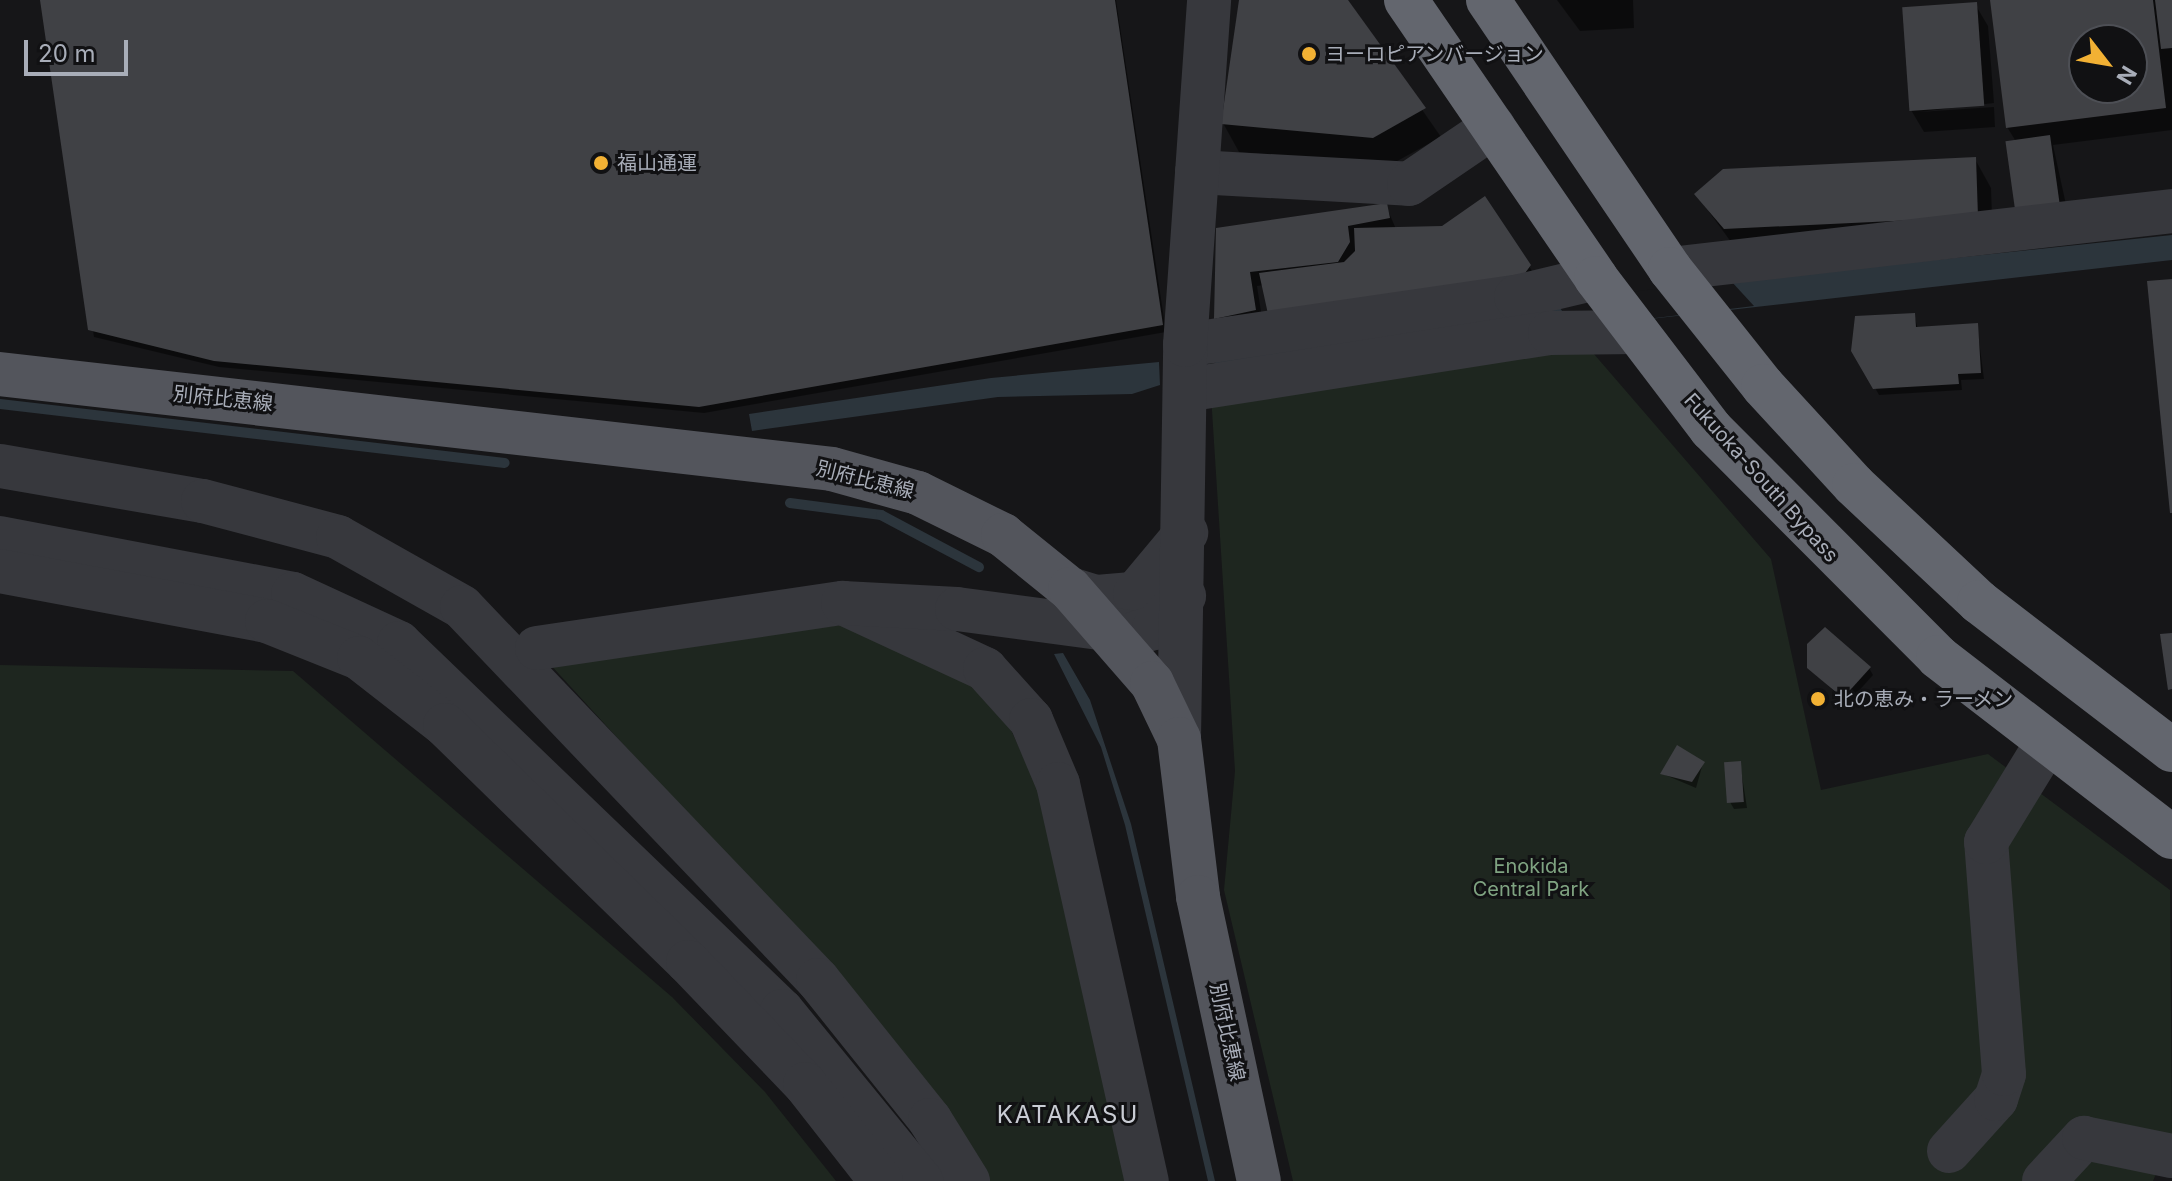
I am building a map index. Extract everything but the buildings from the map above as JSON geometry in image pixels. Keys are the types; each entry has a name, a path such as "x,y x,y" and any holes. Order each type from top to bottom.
{"highway":[{"name":"Fukuoka-South Bypass","path":"1406,0 1596,278 1711,429 1808,534 1938,657 2046,744 2172,837"},
{"path":"1488,0 1670,269 1712,322 1916,546 2034,649 2172,750"}],"main road":[{"name":"別府比恵線","path":"0,374 832,469 961,511 1070,589 1152,683 1179,739 1198,897 1259,1181"}],"street":[{"path":"1179,739 1186,533 1185,345 1209,0"},
{"path":"1197,172 1409,184 1493,127"},
{"path":"1670,269 2172,211"},
{"path":"1185,345 1516,297 1596,278"},
{"path":"1185,390 1550,333 1637,332"},
{"path":"0,466 203,501 338,537 462,607 818,980 930,1120 968,1181"},
{"path":"1070,589 1135,594 1186,533"},
{"path":"0,538 293,594 399,643 782,1011 921,1181"},
{"path":"0,571 267,621 370,665 445,725 720,994 881,1181"},
{"path":"537,648 843,603 957,609 1107,630 1154,628 1184,596"},
{"path":"843,603 985,669 1031,720 1058,784 1147,1181"},
{"path":"1949,1151 1996,1099 2004,1074 1986,842 2046,744"},
{"path":"2044,1181 2084,1138 2172,1156"}],"green space":[{"name":"Enokida Central Park","path":"1581,339 1771,559 1821,790 1988,754 2170,890 2172,1135 2153,1181 1293,1181 1224,890 1235,771 1211,395"},
{"path":"841,625 972,683 1011,730 1038,789 1126,1181 986,1181 698,826 548,662"},
{"path":"0,665 293,671 672,997 765,1092 836,1181 0,1181"}],"shaded area":[{"path":"2172,235 2172,260 1216,368 1214,353 1754,279"},
{"path":"1159,362 1160,385 1132,394 998,397 752,431 749,414 991,378"},
{"path":"1063,653 1090,700 1131,824 1215,1181 1208,1181 1125,825 1101,747 1054,654"}],"pier":[{"path":"1731,281 1754,306 1573,328 1555,300"}],"waterway":[{"path":"0,404 505,463"},
{"path":"790,503 881,515 979,567"}],"place":[{"name":"ヨーロピアンバージョン","path":"1309,54"},
{"name":"福山通運","path":"601,163"},
{"name":"北の恵み・ラーメン","path":"1818,699"}],"district":[{"name":"KATAKASU","path":"1068,1115"}]}
